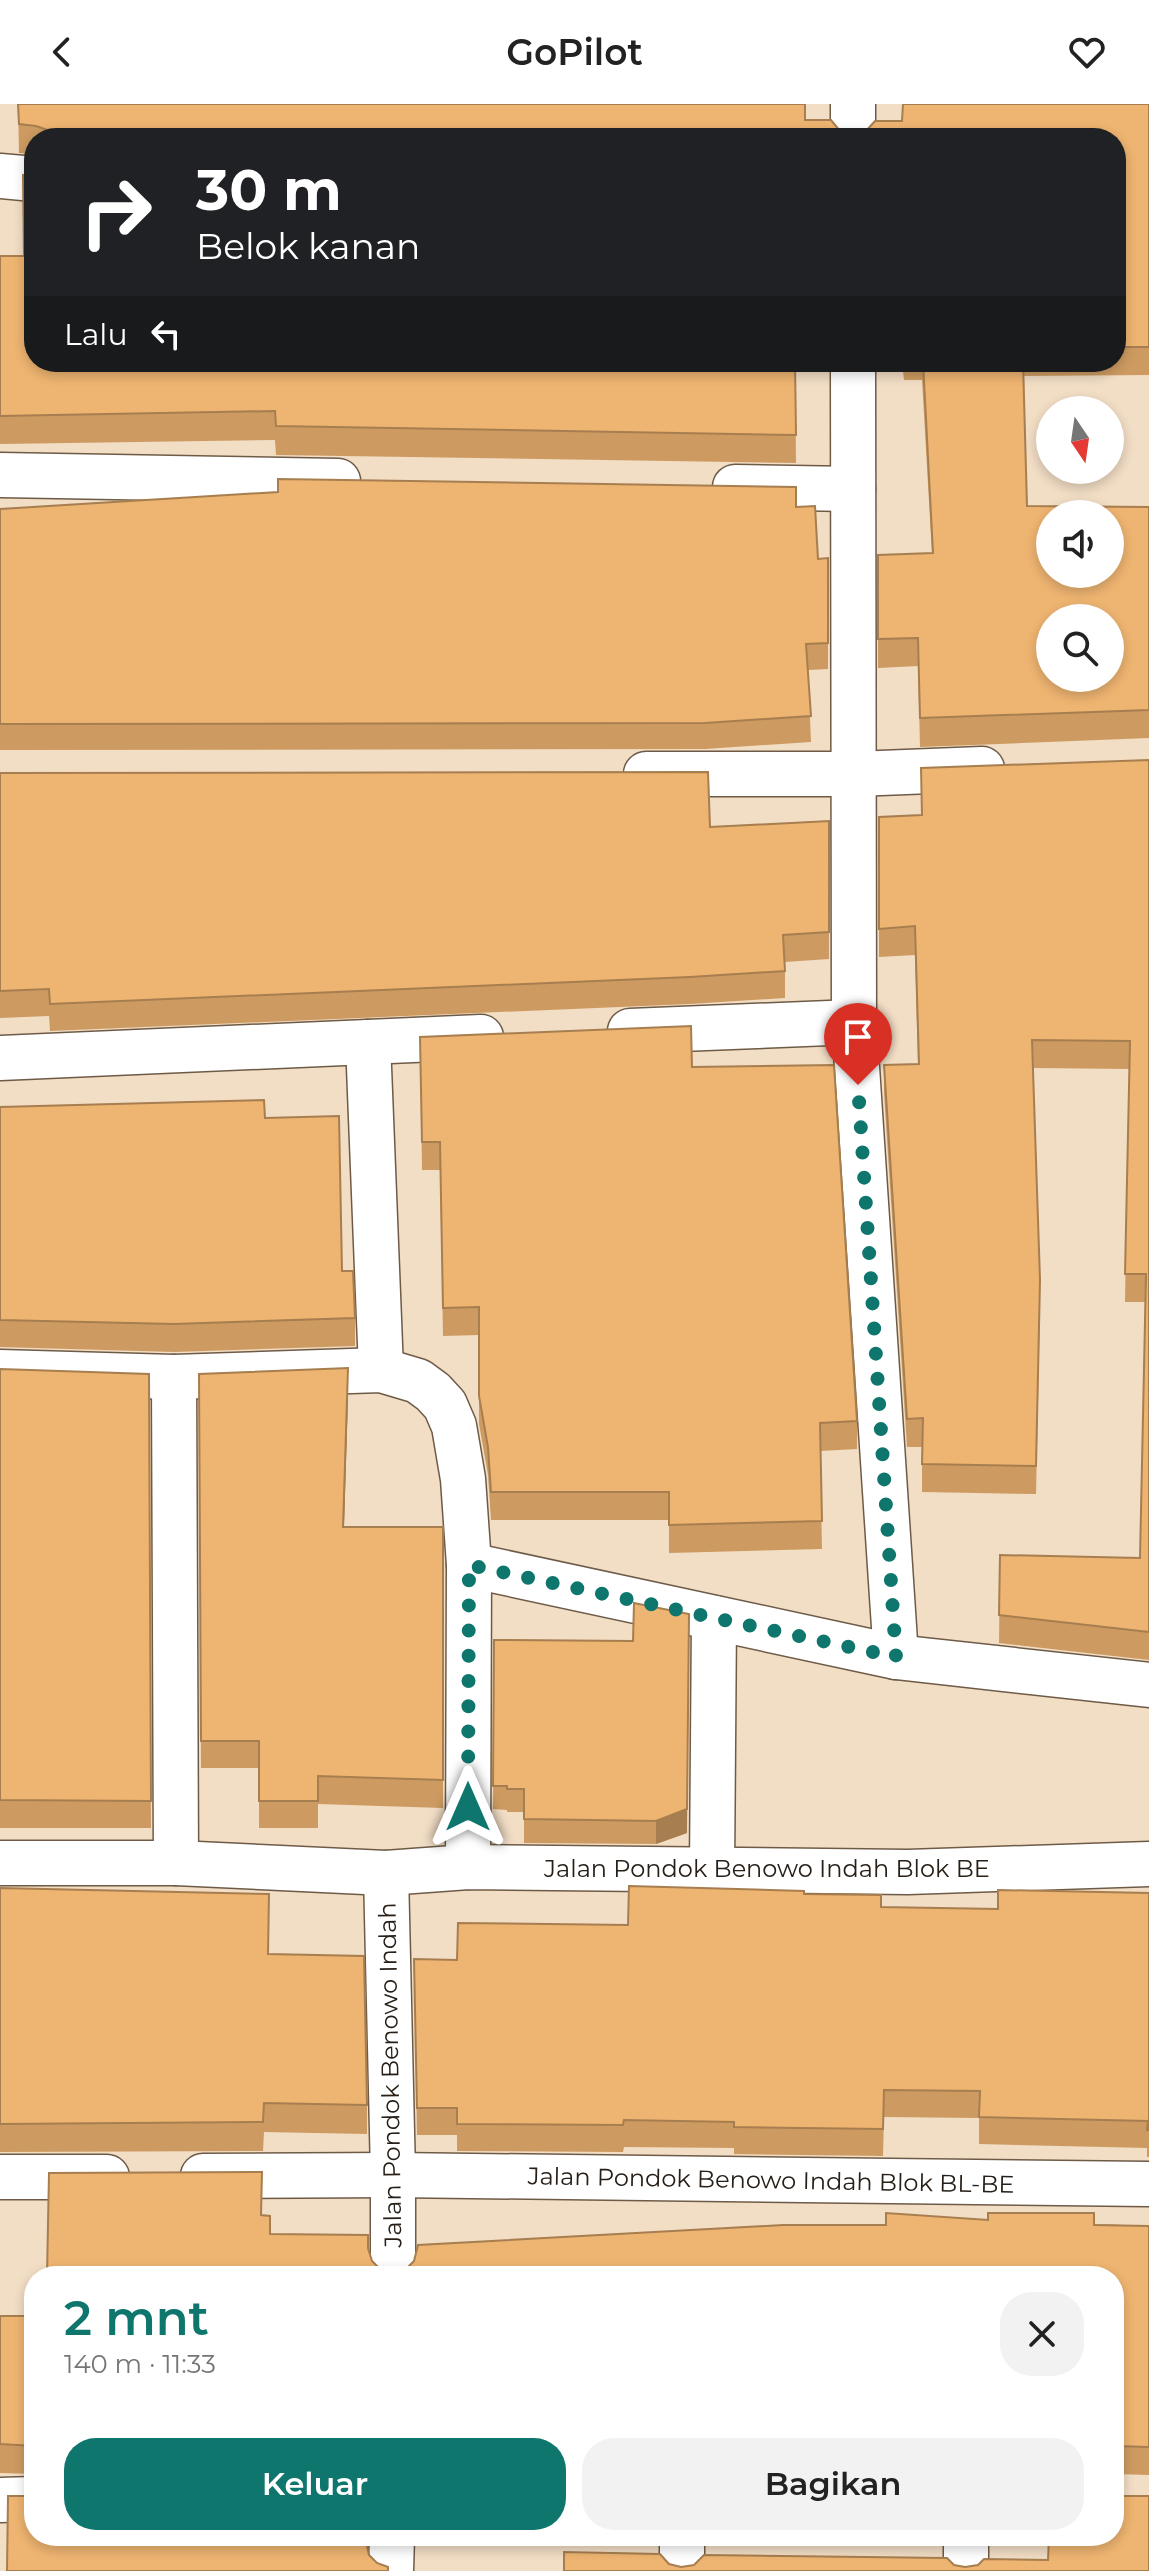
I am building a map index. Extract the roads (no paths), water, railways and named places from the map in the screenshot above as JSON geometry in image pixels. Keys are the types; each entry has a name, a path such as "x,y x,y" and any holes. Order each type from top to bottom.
{"street":[{"path":"853,104 853,128"},
{"path":"0,176 24,178"},
{"path":"853,372 854,1022 896,1657"},
{"path":"0,475 379,481"},
{"path":"695,486 853,489"},
{"path":"602,774 855,774 1025,768"},
{"path":"588,1033 854,1022"},
{"path":"0,1058 525,1035"},
{"path":"368,1042 381,1370"},
{"path":"0,1372 174,1377 381,1370 418,1381 433,1392 445,1405 454,1426 463,1479 469,1565 468,1867"},
{"path":"174,1377 176,1863"},
{"path":"469,1565 896,1657 1149,1685"},
{"path":"712,1870 714,1618"},
{"name":"Jalan Pondok Benowo Indah Blok BE","path":"0,1863 176,1863 386,1873 468,1867 908,1872 1149,1864"},
{"name":"Jalan Pondok Benowo Indah","path":"386,1873 393,2266"},
{"name":"Jalan Pondok Benowo Indah Blok BL-BE","path":"0,2177 393,2175 1149,2184"},
{"path":"0,2500 24,2499"},
{"path":"391,2571 392,2546"},
{"path":"682,2546 682,2571"},
{"path":"966,2546 966,2571"}]}
